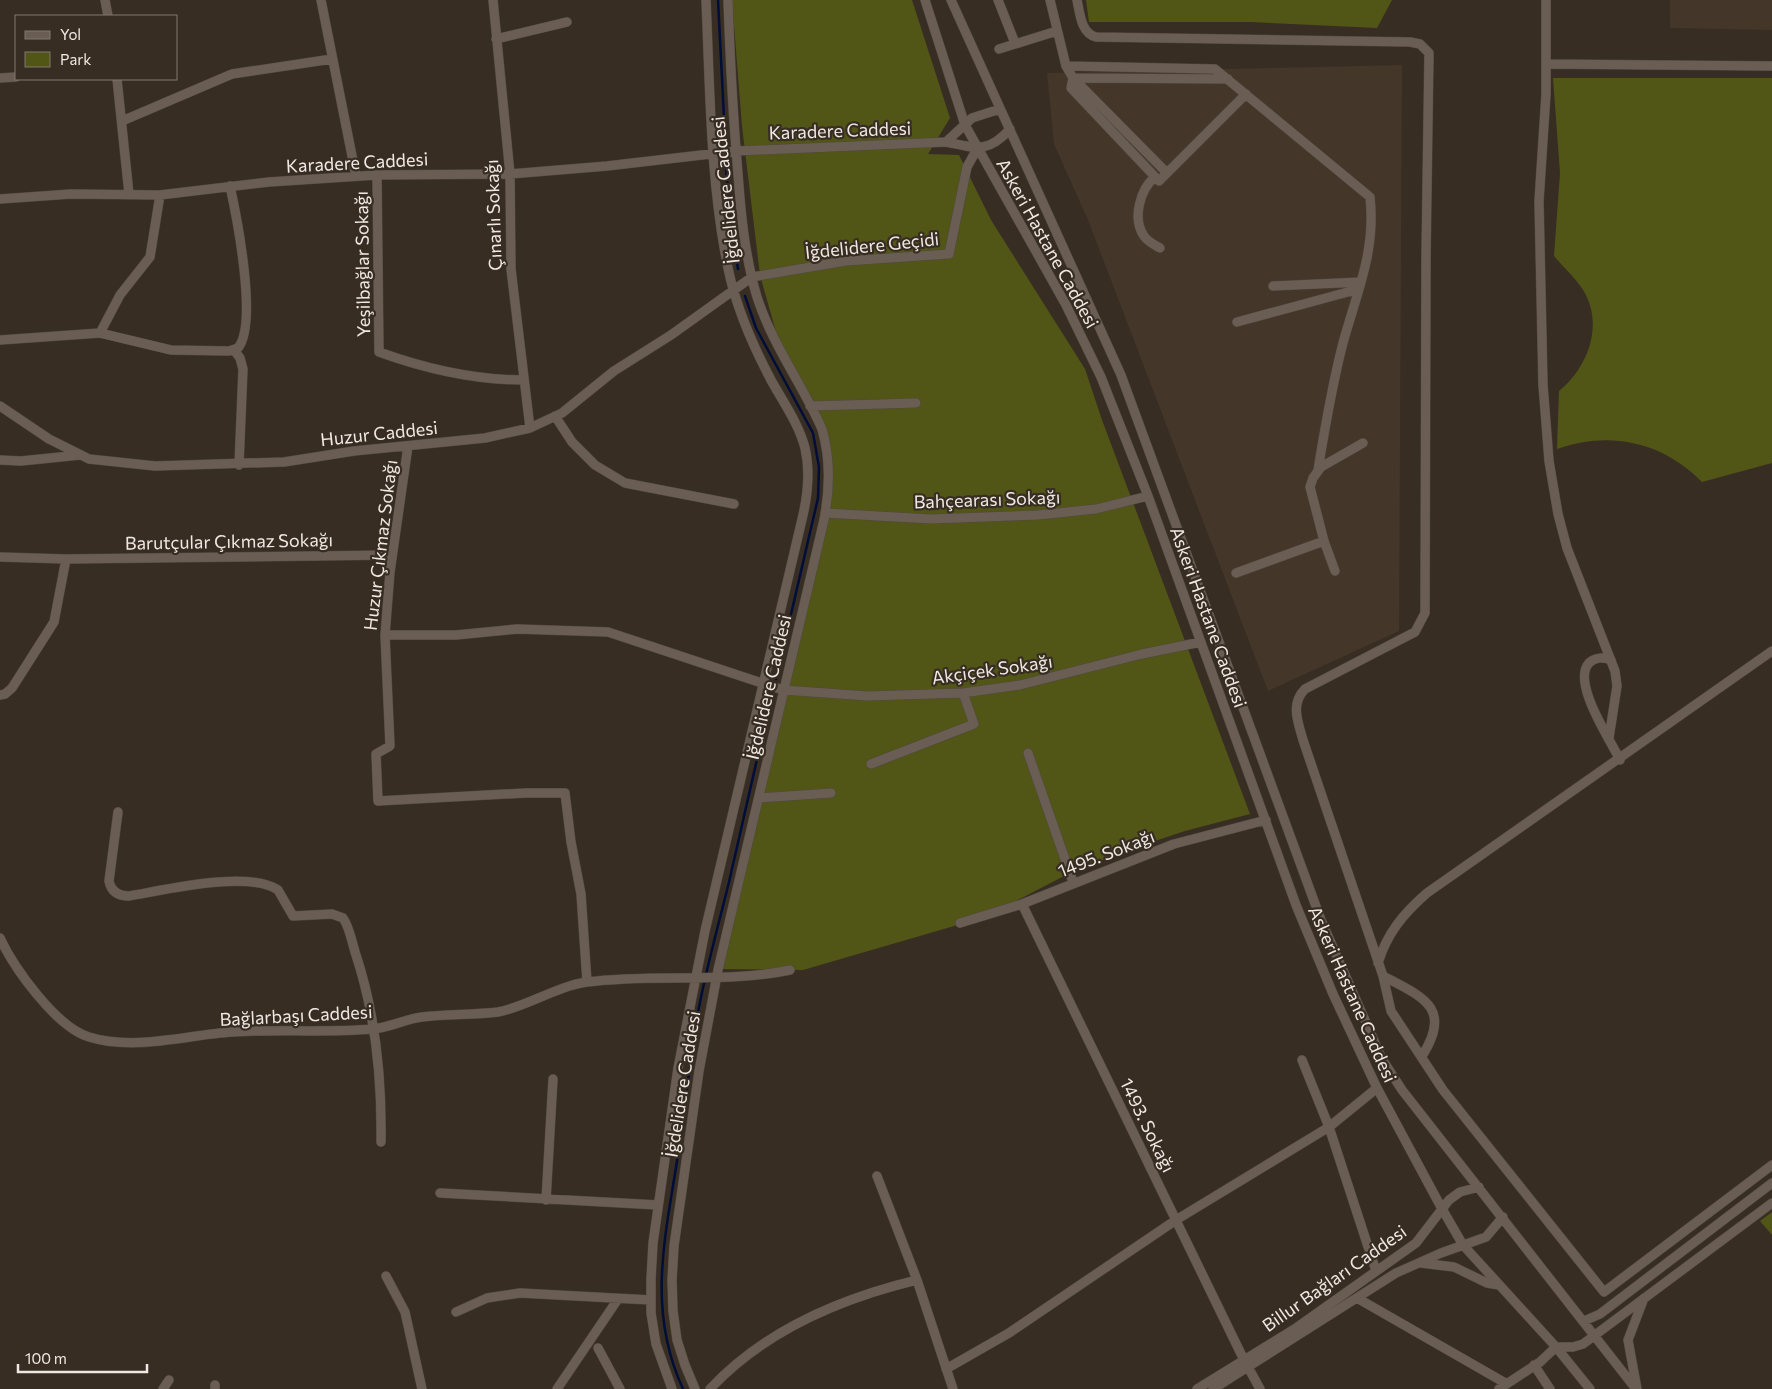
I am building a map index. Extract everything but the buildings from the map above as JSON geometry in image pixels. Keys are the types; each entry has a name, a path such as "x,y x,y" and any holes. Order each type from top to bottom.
{"street":[{"path":"105,0 108,15"},
{"path":"321,0 356,176"},
{"name":"Çınarlı Sokağı","path":"493,0 510,174 511,270 530,428"},
{"name":"İğdelidere Caddesi","path":"672,1389 656,1344 651,1300 653,1243 678,1068 695,977 806,502 808,467 802,437 748,334 732,288 722,234 706,0"},
{"name":"İğdelidere Caddesi","path":"695,1389 685,1365 676,1332 672,1304 672,1262 699,1071 717,977 825,513 829,478 827,447 822,429 768,326 752,277 742,225 728,0"},
{"name":"Askeri Hastane Caddesi","path":"925,0 965,125 1078,328 1101,377 1148,496 1306,931 1377,1088 1441,1208 1463,1245 1556,1347 1590,1389"},
{"name":"Askeri Hastane Caddesi","path":"951,0 1106,341 1136,412 1312,898 1335,954 1390,1073 1479,1187"},
{"path":"998,0 1015,43"},
{"path":"1050,0 1066,66 1073,78 1167,173"},
{"path":"1077,0 1084,28 1089,34 1096,37 1415,43 1424,47 1430,57 1426,256 1425,613 1416,632 1308,686 1298,696 1295,706 1303,740 1383,976 1391,1011 1460,1112 1604,1292 1772,1165"},
{"path":"1546,0 1547,64 1539,201 1543,385 1548,461 1558,514 1567,548 1615,671 1617,686 1610,738"},
{"path":"496,38 567,22"},
{"path":"999,49 1057,31"},
{"path":"122,121 232,74 332,60"},
{"path":"1547,64 1772,66"},
{"path":"1066,66 1216,69 1370,197 1371,241 1337,370 1318,470 1313,478 1310,492 1335,571"},
{"path":"0,78 15,77"},
{"path":"1073,78 1228,79"},
{"path":"1073,78 1071,88 1158,181 1246,94"},
{"path":"117,80 129,194"},
{"path":"946,142 978,115 1000,109"},
{"path":"977,149 997,142 1010,130"},
{"name":"Karadere Caddesi","path":"0,199 71,194 160,195 230,186 356,176 510,174 607,166 736,151 946,142 977,149"},
{"name":"İğdelidere Geçidi","path":"752,277 846,261 949,254 967,167 977,149"},
{"name":"Yeşilbağlar Sokağı","path":"377,175 379,352 443,372 505,380 524,380"},
{"path":"1155,177 1143,191 1139,218 1141,230 1145,238 1160,248"},
{"path":"0,340 100,333 171,350 234,350 243,341 246,329 243,262 230,186"},
{"path":"100,333 120,295 150,257 160,195"},
{"name":"Huzur Caddesi","path":"0,406 49,439 89,459 155,466 239,465 284,462 354,451 485,438 530,428 562,413 614,371 671,335 732,288 752,277"},
{"path":"1273,286 1360,286"},
{"path":"1237,322 1360,286"},
{"path":"234,350 240,358 243,369 239,465"},
{"path":"810,406 916,403"},
{"path":"555,416 572,442 595,465 625,483 734,504"},
{"path":"1318,470 1363,443"},
{"name":"Huzur Çıkmaz Sokağı","path":"408,446 392,554 385,635 390,746 376,754 378,801 526,793 565,793 571,842 581,894 587,982"},
{"path":"0,460 21,461 80,455"},
{"name":"Bahçearası Sokağı","path":"825,513 931,519 1038,515 1096,509 1148,496"},
{"path":"1236,573 1324,541"},
{"name":"Barutçular Çıkmaz Sokağı","path":"0,557 66,559 392,554"},
{"path":"0,695 5,694 12,688 54,622 66,559"},
{"name":"Akçiçek Sokağı","path":"385,635 456,635 517,629 608,632 783,690 868,696 963,693 1044,680 1134,656 1201,642"},
{"path":"1378,963 1393,929 1418,901 1469,863 1620,760 1772,651"},
{"path":"1611,660 1599,658 1592,661 1587,666 1585,678 1588,696 1620,760"},
{"path":"870,764 974,724 963,693"},
{"path":"1028,753 1073,882"},
{"path":"759,798 831,793"},
{"path":"118,812 109,881 112,889 119,895 129,896 225,881 251,882 278,890 293,916 332,914 343,918 359,964 375,1029 382,1086 381,1142"},
{"name":"1495. Sokağı","path":"960,923 1022,904 1073,882 1174,844 1266,820"},
{"name":"1493. Sokağı","path":"1022,904 1246,1364 1260,1389"},
{"name":"Bağlarbaşı Caddesi","path":"0,938 18,971 39,998 70,1026 86,1036 109,1042 162,1040 232,1032 375,1029 420,1017 500,1011 587,982 631,977 754,976 790,970"},
{"path":"1383,976 1419,996 1434,1014 1436,1028 1422,1056"},
{"path":"1302,1060 1329,1127 1376,1271"},
{"path":"546,1200 553,1079"},
{"path":"946,1370 1008,1333 1176,1220 1329,1127 1377,1088"},
{"path":"877,1176 918,1280 953,1389"},
{"path":"1584,1321 1600,1314 1772,1182"},
{"path":"1479,1187 1637,1389"},
{"name":"Billur Bağları Caddesi","path":"1213,1389 1416,1243 1441,1208 1460,1192 1479,1187"},
{"path":"440,1193 658,1205"},
{"path":"1357,1298 1503,1386 1556,1347 1579,1346 1594,1333 1772,1203"},
{"name":"Billur Bağları Caddesi","path":"1197,1389 1246,1364 1396,1274 1486,1237 1503,1217"},
{"path":"1421,1263 1454,1267 1487,1283 1499,1285"},
{"path":"386,1276 405,1312 422,1389"},
{"path":"710,1389 755,1351 806,1320 857,1298 918,1280"},
{"path":"456,1312 487,1298 520,1293 651,1300"},
{"path":"1637,1389 1628,1340 1644,1297"},
{"path":"557,1389 618,1299"},
{"path":"598,1348 620,1389"},
{"path":"1534,1365 1550,1389"},
{"path":"163,1389 168,1380"}],"shaded area":[{"path":"1670,0 1772,0 1772,30 1670,28"},
{"path":"1402,65 1399,631 1268,691 1088,220 1054,144 1047,73"}],"green space":[{"path":"732,0 912,0 950,118 928,154 959,155 991,220 1085,369 1102,420 1250,814 1185,831 1122,852 1064,876 985,917 803,970 721,969 832,474 811,402 776,332 760,275 742,126"},
{"path":"1086,0 1392,0 1377,28 1251,22 1089,22"},
{"path":"1553,78 1772,78 1772,463 1702,482 1687,468 1670,457 1635,443 1597,441 1577,443 1557,449 1559,391 1569,382 1584,360 1592,335 1593,321 1591,308 1583,290 1554,256 1560,173"},
{"path":"1772,1212 1772,1235 1760,1221"}],"waterway":[{"path":"718,0 725,138"},
{"path":"726,168 730,219 738,269"},
{"path":"745,296 756,328 813,433 819,467 818,498 776,679"},
{"path":"683,1389 671,1358 664,1327 662,1266 665,1235 700,1001 771,698"}]}
